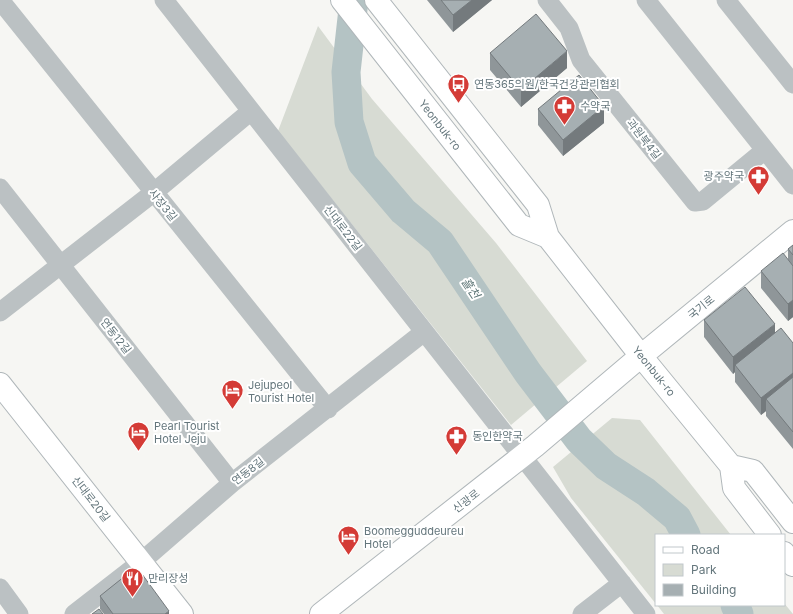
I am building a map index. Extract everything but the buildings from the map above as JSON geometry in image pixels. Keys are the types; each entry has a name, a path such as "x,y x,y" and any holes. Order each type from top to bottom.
{"main road":[{"name":"Yeonbuk-ro","path":"342,0 518,225 548,237"},
{"name":"Yeonbuk-ro","path":"376,0 538,205 548,237 641,356 731,466"},
{"name":"국기로","path":"609,384 793,231"},
{"name":"신대로20길","path":"0,384 182,614"},
{"name":"신광로","path":"321,614 528,451 609,384"},
{"path":"769,534 734,488 731,466 753,471 793,522"},
{"path":"785,554 793,565"}],"street":[{"name":"사장3길","path":"0,0 328,409"},
{"name":"신대로22길","path":"164,0 424,332 528,451 622,583 646,614"},
{"name":"과원북4길","path":"547,0 569,28 581,60 695,202 703,201 766,150"},
{"path":"646,0 793,185"},
{"path":"726,0 793,84"},
{"path":"0,312 153,192 251,111"},
{"name":"연동12길","path":"0,188 232,483"},
{"name":"연동8길","path":"74,614 141,562 232,483 424,332"},
{"path":"582,614 622,583"},
{"path":"0,588 19,614"}],"green space":[{"path":"318,26 372,99 496,243 587,361 511,425 278,131"},
{"path":"612,418 640,420 730,534 655,534 655,603 571,498 553,467"},
{"path":"785,604 793,614 664,614 658,606 785,606"}],"waterway":[{"name":"흘천","path":"354,0 346,72 349,122 362,163 403,211 440,242 528,373 579,440 606,466 646,492 677,518 685,534"},
{"name":"흘천","path":"735,606 739,614"}],"place":[{"name":"연동365의원/한국건강관리협회","path":"459,104"},
{"name":"수약국","path":"565,126"},
{"name":"광주약국","path":"759,196"},
{"name":"Jejupeol Tourist Hotel","path":"232,410"},
{"name":"Pearl Tourist Hotel Jeju","path":"138,452"},
{"name":"동인한약국","path":"457,456"},
{"name":"Boomegguddeureu Hotel","path":"349,556"},
{"name":"만리장성","path":"132,598"}]}
